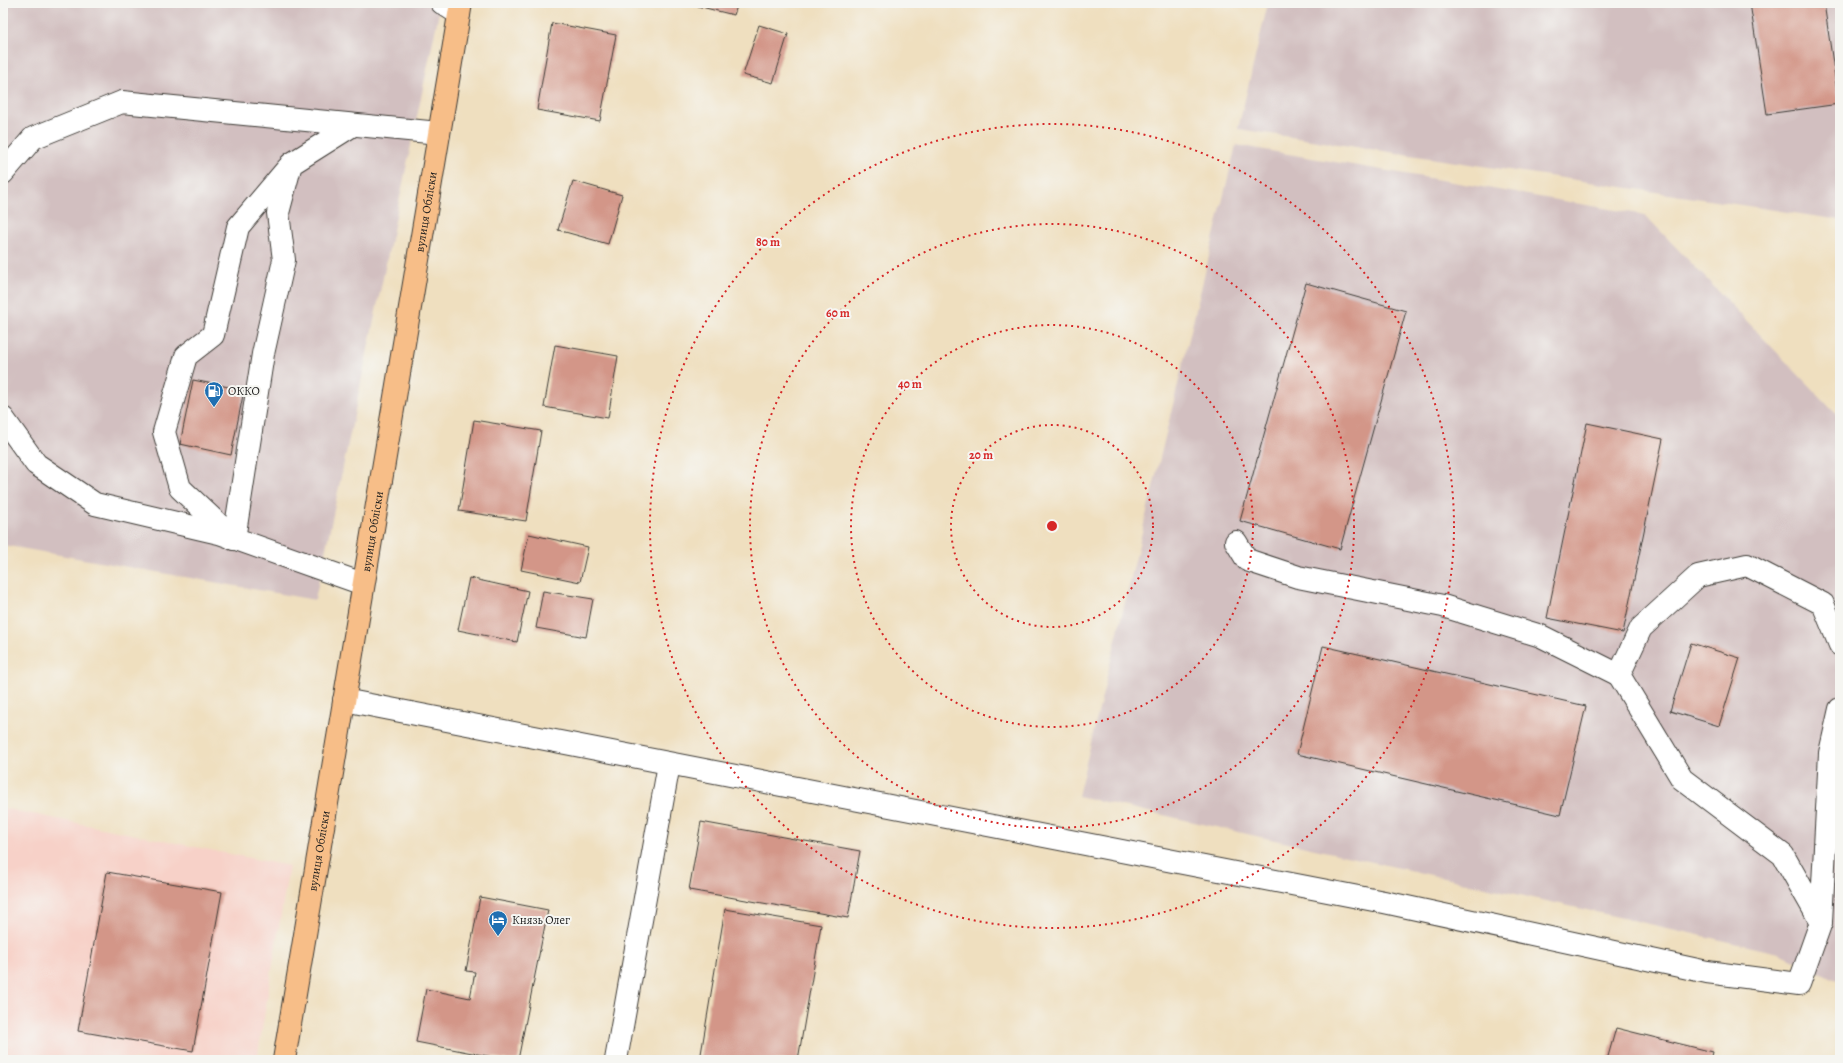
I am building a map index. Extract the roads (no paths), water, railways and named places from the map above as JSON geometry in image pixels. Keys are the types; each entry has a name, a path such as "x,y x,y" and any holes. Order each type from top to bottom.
{"main road":[{"name":"вулиця Обліски","path":"284,1060 439,133 454,7"}],"street":[{"path":"3,173 33,138 122,102 439,133"},
{"path":"234,539 180,488 164,432 186,356 213,335 238,227 291,164 353,125"},
{"path":"234,539 263,354 284,260 278,213 291,164"},
{"path":"3,418 36,464 95,504 219,533 363,584"},
{"path":"1236,542 1247,560 1298,577 1451,608 1542,636 1619,675 1682,779 1783,855 1821,922"},
{"path":"1619,675 1641,628 1698,576 1747,566 1823,604 1840,645"},
{"path":"344,700 1384,902 1707,972 1800,984 1821,922 1830,753 1840,709"},
{"path":"616,1060 670,764"}],"place":[{"name":"ОККО","path":"214,408"},
{"name":"Князь Олег","path":"498,937"}]}
